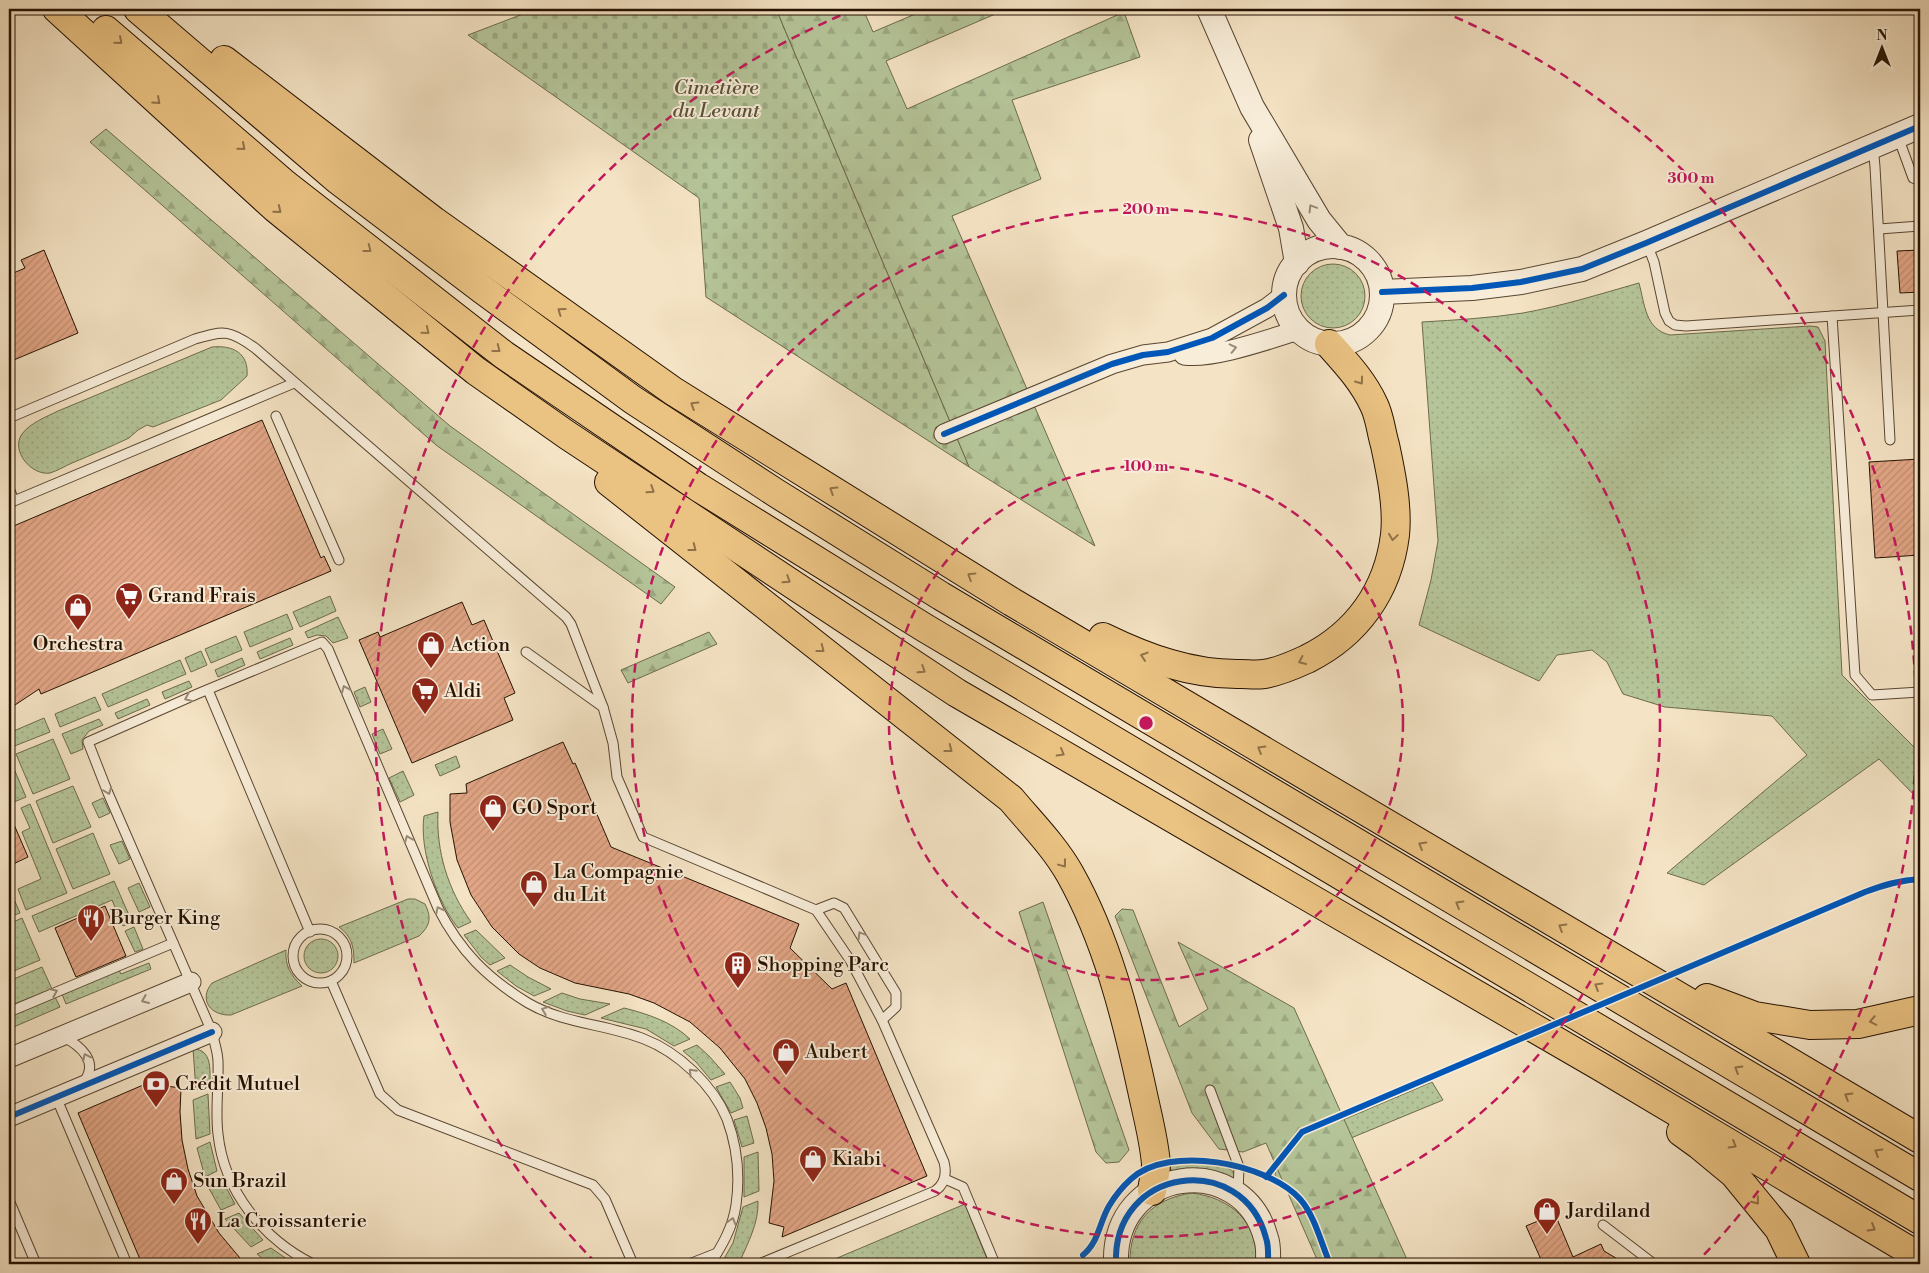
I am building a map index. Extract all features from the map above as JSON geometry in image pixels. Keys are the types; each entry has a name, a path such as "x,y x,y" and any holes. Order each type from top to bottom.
{"highway":[{"path":"57,9 275,208 476,372 567,435 957,693 1601,1067 1920,1257"},
{"path":"82,9 285,184 480,337 698,487 926,628 1920,1220"},
{"path":"142,13 206,46 434,220 673,392 1012,602 1920,1139"},
{"path":"142,13 346,186 633,400 760,483 949,601 1920,1177"},
{"path":"1012,602 1042,607 1134,652 1175,666 1219,674 1264,674 1295,665 1326,650 1353,627 1369,608 1387,570 1395,534 1394,501 1388,461 1375,406 1363,383 1329,344"},
{"path":"567,435 596,472 1011,799 1040,833 1069,872 1089,911 1106,955 1132,1044 1153,1140 1156,1166 1152,1190"},
{"path":"1634,970 1668,979 1692,992 1755,1016 1810,1025 1858,1024 1920,1010"},
{"path":"1601,1067 1636,1102 1699,1145 1734,1174 1779,1229 1796,1264"}],"street":[{"path":"1209,9 1252,107 1319,220 1341,247"},
{"path":"1252,107 1267,162 1291,228 1297,262"},
{"path":"1382,292 1472,288 1521,282 1582,268 1646,243 1920,126"},
{"path":"1325,247 1341,247 1357,252 1370,262 1379,276 1382,292 1381,309 1373,324 1361,336 1346,343 1329,344 1313,340 1299,330 1291,320 1286,308 1284,295 1290,272 1297,262 1310,252 1325,247"},
{"path":"944,434 1112,364 1142,355 1168,352 1220,334 1267,308 1284,295"},
{"path":"1168,352 1190,356 1213,353 1299,330"},
{"path":"9,1058 191,982"},
{"path":"9,1117 212,1032"},
{"path":"1116,1264 1116,1248 1122,1225 1134,1206 1152,1190 1173,1182 1196,1179 1218,1184 1238,1195 1256,1214 1267,1238 1268,1264"}],"lane":[{"path":"1890,440 1874,156 1879,144 1901,145 1913,178 1920,181"},
{"path":"1879,229 1920,226"},
{"path":"1646,243 1654,262 1665,313 1669,321 1675,325 1686,326 1920,310"},
{"path":"1832,316 1855,675 1872,695 1920,692"},
{"path":"9,418 195,339 222,332 242,339 566,617 571,624 604,707 613,743 617,777 644,838 816,910 850,960 882,1020 944,1162 945,1178 940,1187 935,1191 759,1264"},
{"path":"9,488 14,501 294,384"},
{"path":"276,416 339,560"},
{"path":"313,1264 294,1255 268,1234 244,1205 227,1171 218,1134 218,1060 212,1032 88,742 322,642 328,649 438,908 453,935 468,955 493,979 540,1009 579,1022 622,1031 646,1039 670,1052 692,1071 713,1096 726,1118 734,1145 738,1174 736,1206 729,1231 710,1264"},
{"path":"526,652 604,707"},
{"path":"208,690 310,932"},
{"path":"816,910 834,904 844,908 896,993 896,1007 882,1020"},
{"path":"324,930 333,932 345,945 347,963 343,971 332,981 320,984 311,982 297,971 293,954 295,946 300,938 310,932 324,930"},
{"path":"9,1012 173,943"},
{"path":"332,981 380,1094 387,1103 398,1110 593,1185 605,1199 633,1264"},
{"path":"61,1036 76,1043 86,1053 90,1066 88,1077 79,1087"},
{"path":"1210,1090 1239,1167 1238,1195"},
{"path":"56,1097 127,1264"},
{"path":"945,1178 963,1187 995,1264"},
{"path":"9,1200 36,1264"},
{"path":"1603,1224 1654,1264"},
{"path":"689,1264 718,1253"}],"green space":[{"name":"Cimetière du Levant","path":"536,9 776,9 969,467 706,297 699,198 468,35"},
{"path":"776,9 863,9 873,32 927,9 1007,9 886,61 907,109 1124,12 1140,57 1012,100 1041,179 952,216 1095,546 969,467"},
{"path":"106,129 450,426 675,587 661,604 436,445 90,142"},
{"path":"1327,264 1339,264 1356,273 1363,284 1365,296 1363,308 1356,319 1339,328 1327,328 1315,323 1306,314 1301,302 1301,290 1306,278 1315,269"},
{"path":"1639,283 1647,315 1651,322 1662,332 1670,335 1818,327 1825,341 1842,675 1920,753 1920,801 1879,759 1704,885 1667,873 1807,755 1772,716 1665,707 1623,694 1607,662 1592,650 1557,655 1539,681 1419,625 1431,580 1438,541 1422,322 1486,318 1523,313"},
{"path":"212,347 227,347 238,352 245,361 247,368 247,376 221,400 153,427 147,425 129,438 50,473 36,471 21,455 19,441 22,434 38,421"},
{"path":"330,596 336,611 300,627 293,612"},
{"path":"287,614 293,629 250,647 244,632"},
{"path":"338,617 348,638 333,643 326,636 317,635 308,638 305,632"},
{"path":"709,632 717,644 628,683 621,670"},
{"path":"236,636 242,650 211,663 205,649"},
{"path":"290,638 293,645 260,659 257,652"},
{"path":"201,651 207,665 191,672 185,658"},
{"path":"242,658 245,665 218,677 215,670"},
{"path":"180,660 186,674 108,707 102,694"},
{"path":"189,681 192,687 165,699 162,692"},
{"path":"365,687 371,702 360,707 354,692"},
{"path":"95,697 101,710 60,727 55,714"},
{"path":"147,699 150,705 118,719 115,713"},
{"path":"44,718 50,732 12,747 9,733"},
{"path":"99,719 103,725 89,731 82,740 83,749 71,754 62,734"},
{"path":"383,729 392,749 380,754 372,734"},
{"path":"53,739 70,779 33,794 16,754"},
{"path":"456,756 460,767 440,776 435,765"},
{"path":"9,757 26,797 9,804"},
{"path":"403,771 414,795 400,802 389,778"},
{"path":"73,786 91,827 53,843 36,801"},
{"path":"103,798 110,813 99,818 92,803"},
{"path":"30,804 67,893 26,910 18,889 41,879 22,832 30,828 21,808"},
{"path":"438,812 439,841 445,870 456,897 471,922 458,928 450,917 437,890 431,875 424,844 424,816"},
{"path":"93,833 110,874 73,889 56,849"},
{"path":"122,841 130,859 119,864 110,845"},
{"path":"114,881 132,922 123,926 112,900 39,932 32,916"},
{"path":"139,883 150,907 139,912 128,888"},
{"path":"11,892 20,913 9,917 9,893"},
{"path":"408,899 415,899 425,904 429,921 423,932 419,936 354,963 351,943 347,935 339,927"},
{"path":"1043,902 1129,1150 1119,1162 1106,1163 1096,1152 1019,912"},
{"path":"1122,909 1133,910 1179,1027 1208,1009 1178,942 1294,1008 1409,1264 1319,1264 1266,1143 1243,1152 1219,1149 1192,1113 1115,916"},
{"path":"22,918 40,960 9,973 9,924"},
{"path":"134,927 143,949 135,952 125,931"},
{"path":"476,930 505,958 490,965 481,957 464,935"},
{"path":"321,939 333,944 338,956 333,968 321,973 309,968 304,956 309,944"},
{"path":"286,950 289,970 302,986 231,1015 218,1013 209,1006 206,995 212,983"},
{"path":"149,963 151,969 66,1004 62,994 119,970 121,974"},
{"path":"510,965 551,989 534,996 516,986 497,971"},
{"path":"42,967 52,989 9,1006 9,981"},
{"path":"562,993 580,999 610,1004 585,1015 567,1011 543,1002"},
{"path":"55,997 60,1007 9,1029 9,1016"},
{"path":"624,1008 659,1019 690,1039 674,1046 646,1029 601,1018"},
{"path":"697,1045 725,1074 711,1080 696,1062 683,1051"},
{"path":"193,1049 204,1052 210,1067 210,1083 196,1090"},
{"path":"730,1082 740,1098 743,1108 731,1113 716,1087"},
{"path":"1432,1082 1443,1100 1351,1138 1285,1183 1278,1180 1275,1175 1276,1169 1305,1136"},
{"path":"208,1094 210,1134 196,1139 193,1100"},
{"path":"747,1116 754,1143 742,1147 734,1120"},
{"path":"210,1142 217,1171 205,1177 197,1148"},
{"path":"758,1152 759,1191 744,1197 744,1157"},
{"path":"1186,1163 1213,1164 1226,1167 1236,1175 1235,1180 1172,1171 1169,1167"},
{"path":"221,1178 235,1204 221,1210 207,1185"},
{"path":"1192,1193 1219,1200 1240,1215 1253,1236 1256,1249 1256,1264 1130,1264 1134,1236 1138,1225 1145,1215 1165,1201"},
{"path":"758,1201 755,1224 740,1261 734,1264 721,1264 733,1243 743,1207"},
{"path":"965,1204 989,1264 823,1264"},
{"path":"239,1213 263,1240 251,1247 225,1219"},
{"path":"271,1248 294,1264 269,1264 257,1254"}],"building":[{"path":"44,250 78,333 9,362 9,275 25,268 21,260"},
{"path":"1920,250 1920,292 1900,293 1897,251"},
{"path":"262,420 321,558 324,556 331,571 41,694 39,689 9,709 9,528"},
{"path":"1920,459 1920,555 1875,558 1869,462"},
{"path":"462,602 472,625 484,620 515,693 504,698 513,720 412,763 359,640 378,632 380,637"},
{"name":"Shopping Parc","path":"563,742 573,764 575,763 611,847 799,924 790,948 832,989 846,983 927,1176 782,1237 784,1227 769,1223 774,1181 772,1154 766,1128 757,1103 745,1079 720,1048 690,1022 654,1003 629,994 575,983 540,968 519,954 492,927 471,895 457,860 450,822 450,794 467,793 466,784"},
{"path":"9,813 28,857 9,866"},
{"name":"Burger King","path":"105,906 126,956 76,977 55,928"},
{"path":"164,1076 166,1086 181,1088 182,1140 188,1169 197,1196 219,1233 245,1264 142,1264 78,1113"},
{"name":"Jardiland","path":"1555,1214 1573,1257 1601,1244 1604,1251 1626,1264 1543,1264 1526,1226"}],"cycle path":[{"path":"1382,292 1472,288 1521,282 1582,269 1920,126"},
{"path":"944,434 1112,364 1143,355 1168,352 1212,338 1267,308 1284,295"},
{"path":"1266,1177 1302,1132 1865,892 1892,883 1920,879"},
{"path":"9,1117 212,1032"},
{"path":"1083,1255 1096,1238 1111,1202 1131,1179 1148,1168 1169,1162 1192,1160 1217,1162 1242,1168 1265,1176 1285,1186 1300,1199 1310,1213 1330,1264"},
{"path":"1116,1264 1120,1231 1135,1206 1156,1190 1181,1181 1207,1182 1232,1191 1253,1210 1267,1241 1268,1264"}],"place":[{"name":"Grand Frais","path":"129,620"},
{"name":"Orchestra","path":"78,631"},
{"name":"Action","path":"431,669"},
{"name":"Aldi","path":"425,715"},
{"name":"GO Sport","path":"493,832"},
{"name":"La Compagnie du Lit","path":"534,908"},
{"name":"Burger King","path":"91,942"},
{"name":"Shopping Parc","path":"738,989"},
{"name":"Aubert","path":"786,1076"},
{"name":"Crédit Mutuel","path":"156,1108"},
{"name":"Kiabi","path":"813,1183"},
{"name":"Sun Brazil","path":"174,1205"},
{"name":"Jardiland","path":"1547,1235"},
{"name":"La Croissanterie","path":"198,1245"}]}
